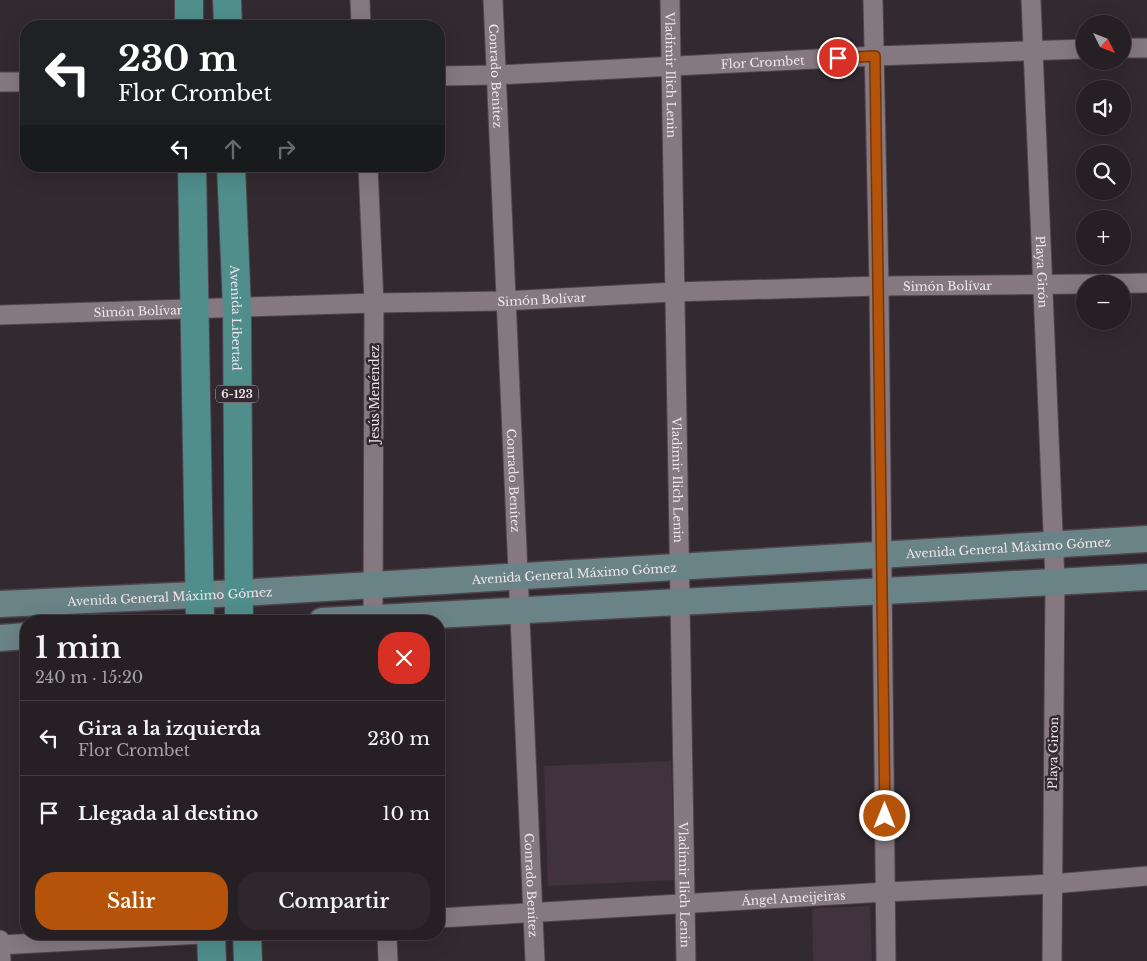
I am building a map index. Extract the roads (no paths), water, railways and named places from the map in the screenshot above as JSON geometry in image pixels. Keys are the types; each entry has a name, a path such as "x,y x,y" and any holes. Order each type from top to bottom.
{"main road":[{"path":"189,0 189,20"},
{"path":"228,0 228,20"},
{"path":"192,172 200,615"},
{"name":"Avenida Libertad","path":"231,172 237,309 239,615"},
{"path":"211,940 212,961"},
{"path":"247,940 248,961"}],"street":[{"path":"360,0 361,20"},
{"name":"Conrado Benítez","path":"493,0 505,301 520,576 535,961"},
{"name":"Vladímir Ilich Lenin","path":"670,0 686,961"},
{"path":"873,0 883,554 886,961"},
{"name":"Playa Girón","path":"1031,0 1054,544"},
{"path":"1131,48 1147,48"},
{"name":"Flor Crombet","path":"445,76 496,76 875,56 1076,49"},
{"path":"0,82 20,82"},
{"name":"Jesús Menéndez","path":"368,172 374,303 373,615"},
{"name":"Simón Bolívar","path":"1131,283 1147,283"},
{"name":"Simón Bolívar","path":"0,315 237,309 374,303 505,301 674,292 879,286 1076,284"},
{"name":"Avenida General Máximo Gómez","path":"0,604 239,593 1147,539"},
{"name":"Playa Giron","path":"1052,961 1054,544"},
{"path":"445,615 1147,577"},
{"path":"0,638 20,636"},
{"name":"Ángel Ameijeiras","path":"445,918 1052,884 1147,876"},
{"path":"0,940 1,961"},
{"path":"0,945 92,940"},
{"path":"387,940 388,961"}]}
